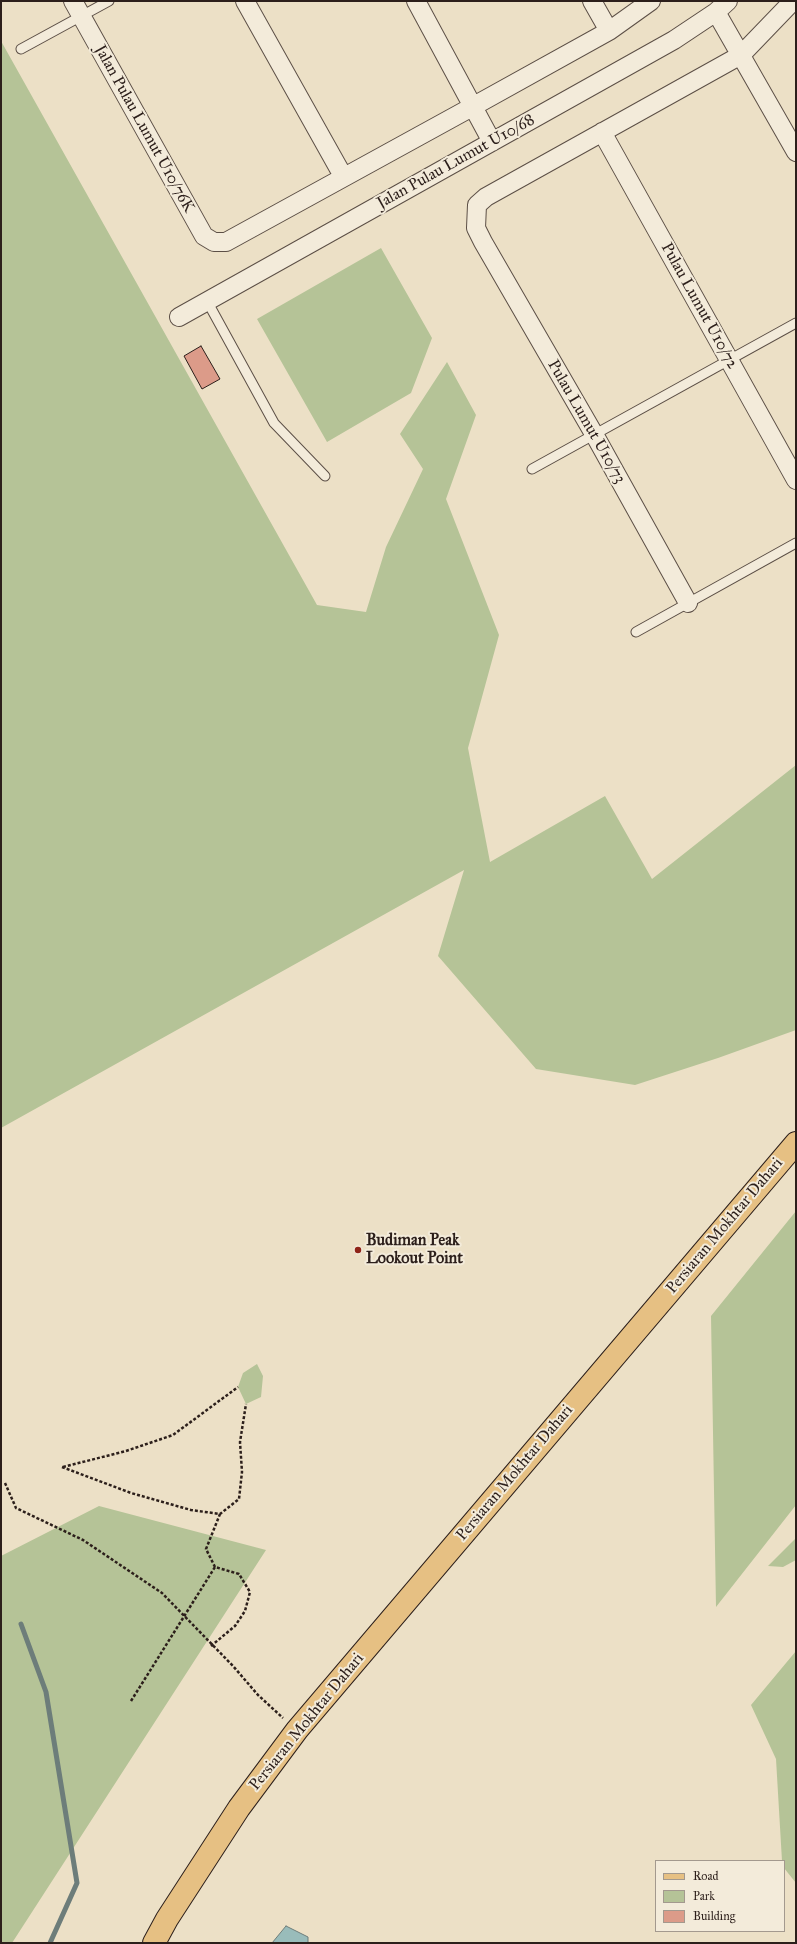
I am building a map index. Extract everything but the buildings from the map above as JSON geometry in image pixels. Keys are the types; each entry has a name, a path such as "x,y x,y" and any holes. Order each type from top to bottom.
{"main road":[{"name":"Persiaran Mokhtar Dahari","path":"154,1943 167,1919 239,1808 297,1730 796,1143"},
{"name":"Persiaran Mokhtar Dahari","path":"138,1943 161,1900 194,1851 239,1808"}],"street":[{"path":"246,1 344,176 609,31 651,1"},
{"path":"416,1 492,142"},
{"path":"592,1 609,31"},
{"path":"602,132 741,55 793,1"},
{"path":"722,6 741,55 796,152"},
{"name":"Jalan Pulau Lumut U10/68","path":"179,316 674,40 722,6"},
{"name":"Jalan Pulau Lumut U10/76K","path":"78,9 204,236 214,242 226,242 344,176"},
{"name":"Pulau Lumut U10/73","path":"602,132 486,197 477,205 476,228 594,434 688,603"},
{"name":"Pulau Lumut U10/72","path":"602,132 796,480"}],"lane":[{"path":"21,50 78,9 109,1"},
{"path":"207,301 274,423 325,476"},
{"path":"532,469 796,323"},
{"path":"636,632 796,543"}],"path":[{"path":"220,1514 191,1510 131,1494 62,1467 126,1451 173,1435 238,1387"},
{"path":"211,1646 235,1626 245,1611 250,1592 239,1574 215,1567 206,1549 220,1514 239,1499 242,1472 240,1442 246,1404"},
{"path":"5,1483 16,1508 83,1540 162,1593 211,1646 233,1666 258,1695 297,1730"},
{"path":"131,1701 215,1567"}],"green space":[{"path":"1,41 317,605 366,612 386,547 423,469 400,434 447,362 476,415 446,499 499,635 468,748 490,862 605,796 652,879 796,765 796,1030 718,1058 635,1085 536,1069 438,956 464,870 1,1128"},
{"path":"381,248 432,338 411,393 327,442 257,319"},
{"path":"796,1211 796,1505 716,1607 711,1316"},
{"path":"257,1364 263,1376 261,1397 246,1404 238,1387 243,1373"},
{"path":"99,1506 266,1550 12,1943 1,1943 1,1556"},
{"path":"796,1538 796,1560 783,1567 768,1566"},
{"path":"796,1651 796,1883 785,1869 785,1860 782,1860 776,1759 751,1705"}],"water":[{"path":"286,1926 308,1937 308,1943 272,1943"}],"waterway":[{"path":"21,1624 46,1692 77,1883 50,1943"}],"place":[{"name":"Budiman Peak Lookout Point","path":"358,1250"}]}
